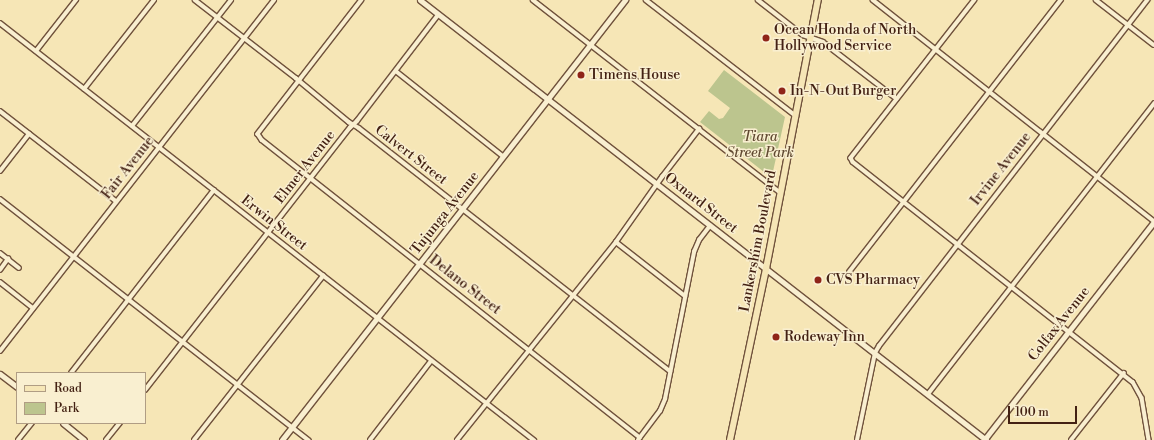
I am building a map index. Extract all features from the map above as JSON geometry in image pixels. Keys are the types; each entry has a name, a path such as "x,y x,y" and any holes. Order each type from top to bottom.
{"main road":[{"name":"Oxnard Street","path":"420,0 928,394 985,440"},
{"name":"Lankershim Boulevard","path":"730,440 766,269 818,0"},
{"name":"Colfax Avenue","path":"985,440 1154,222"},
{"path":"0,374 16,386"},
{"path":"64,424 84,440"}],"street":[{"path":"36,51 76,0"},
{"path":"84,89 154,0"},
{"name":"Calvert Street","path":"195,0 670,371"},
{"path":"132,126 231,0"},
{"name":"Fair Avenue","path":"0,351 274,0"},
{"path":"300,81 362,0"},
{"path":"533,0 780,192"},
{"name":"Tujunga Avenue","path":"282,440 625,0"},
{"path":"646,0 796,116"},
{"path":"758,0 803,36 823,42 897,99"},
{"path":"873,0 1154,222"},
{"path":"879,5 882,0"},
{"path":"975,0 851,158 853,162 1124,373 1133,382 1142,398 1149,440"},
{"path":"850,272 1061,0"},
{"path":"1096,0 1154,46"},
{"name":"Irvine Avenue","path":"875,354 879,346 958,243 1147,0"},
{"name":"Elmer Avenue","path":"146,389 268,232 354,125 438,15"},
{"name":"Erwin Street","path":"0,23 534,440"},
{"path":"396,71 503,156"},
{"name":"Delano Street","path":"300,81 258,134 262,140 420,263 639,438"},
{"path":"928,394 1154,104"},
{"path":"0,111 116,202"},
{"path":"457,440 616,242 699,129"},
{"path":"0,171 29,134"},
{"path":"72,372 214,190"},
{"path":"0,199 309,440"},
{"path":"639,438 660,411 665,398 694,252 710,226"},
{"path":"616,242 685,296"},
{"path":"0,253 19,268"},
{"path":"0,270 8,259"},
{"path":"194,440 323,276"},
{"path":"0,282 33,308"},
{"path":"857,440 875,354"},
{"path":"370,440 431,361"},
{"path":"1071,440 1124,373"},
{"path":"18,440 31,424"},
{"path":"106,440 119,424"}],"green space":[{"name":"Tiara Street Park","path":"724,70 785,117 772,176 769,176 700,122 709,111 719,119 723,118 730,108 708,91"}],"place":[{"name":"Ocean Honda of North Hollywood Service","path":"766,38"},
{"name":"Timens House","path":"581,75"},
{"name":"In-N-Out Burger","path":"782,91"},
{"name":"CVS Pharmacy","path":"818,280"},
{"name":"Rodeway Inn","path":"776,337"}]}
